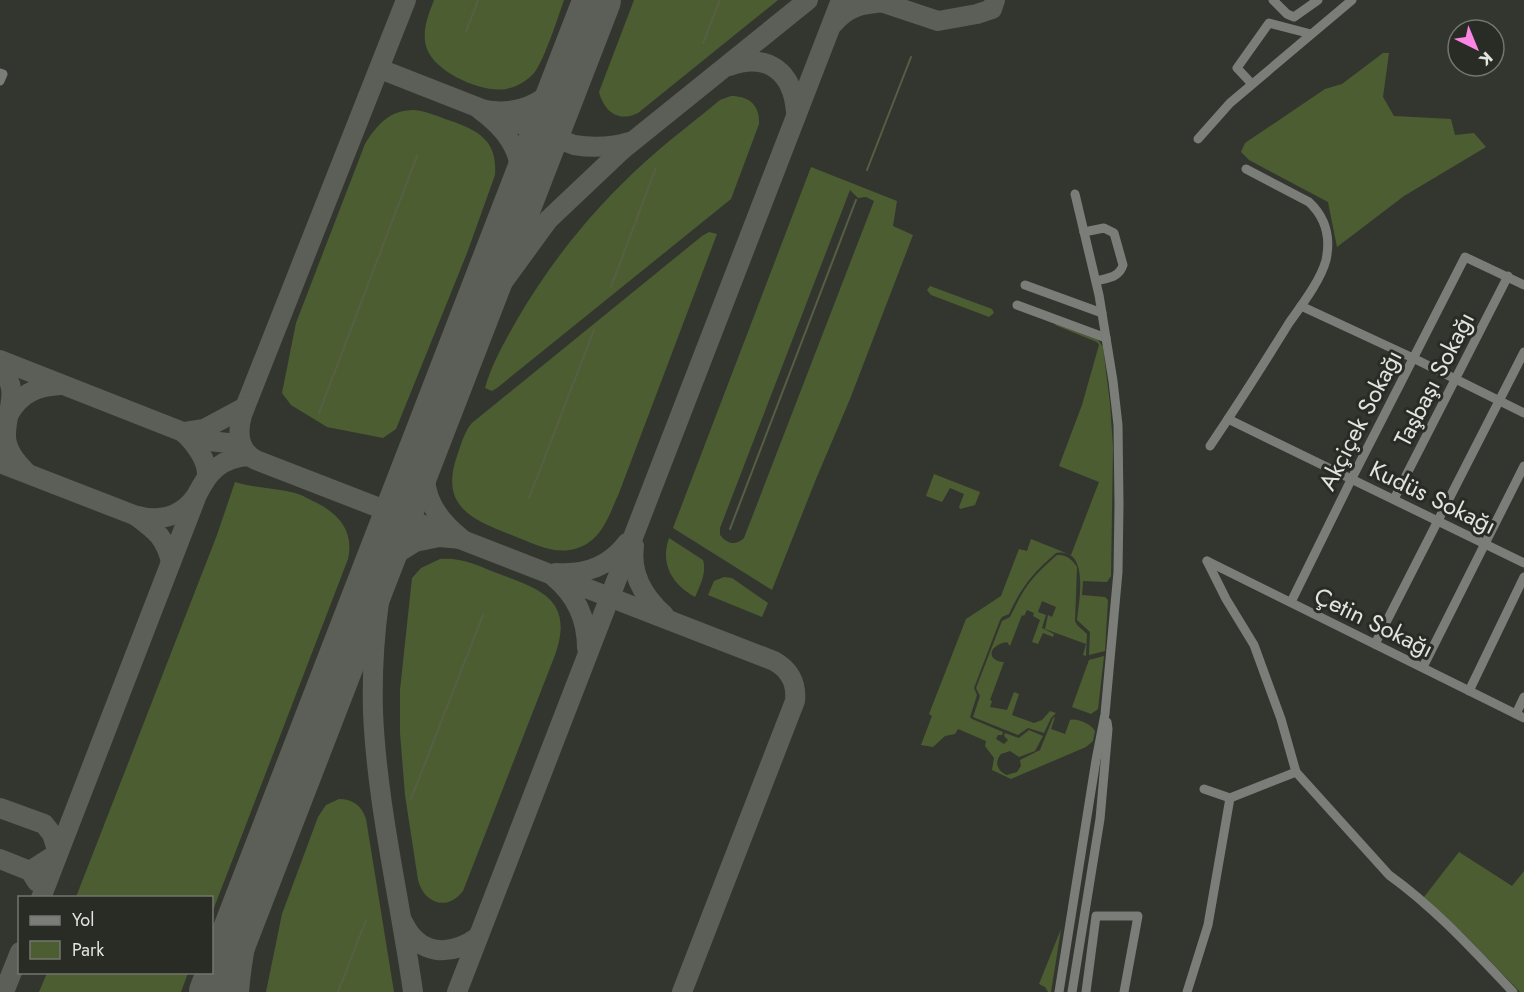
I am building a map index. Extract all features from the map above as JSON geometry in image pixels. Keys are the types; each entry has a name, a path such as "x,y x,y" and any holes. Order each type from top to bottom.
{"street":[{"path":"1273,0 1287,14 1294,17 1318,0"},
{"path":"1198,139 1230,103 1352,0"},
{"path":"1252,84 1237,68 1269,22 1311,34"},
{"path":"0,73 3,74 0,81"},
{"path":"1209,447 1301,306 1325,262 1328,236 1322,217 1309,202 1245,169"},
{"path":"1059,992 1105,714 1118,572 1120,497 1118,425 1106,338 1096,281 1075,194"},
{"path":"1084,232 1099,228 1114,232 1123,266 1115,276 1096,281"},
{"path":"1118,249 1129,246"},
{"name":"Akçiçek Sokağı","path":"1291,602 1465,257 1508,276"},
{"path":"1508,276 1524,285"},
{"name":"Taşbaşı Sokağı","path":"1394,499 1508,276"},
{"path":"1024,285 1102,313"},
{"path":"1017,305 1106,338"},
{"path":"1301,306 1524,413"},
{"path":"1375,644 1524,352"},
{"name":"Kudüs Sokağı","path":"1228,419 1524,563"},
{"path":"1423,668 1524,466"},
{"name":"Çetin Sokağı","path":"1296,772 1281,719 1254,645 1226,599 1208,561 1520,716"},
{"path":"1469,691 1524,577"},
{"path":"1520,716 1524,697"},
{"path":"1072,992 1093,871 1101,806 1108,729 1105,714"},
{"path":"1204,789 1230,798 1296,772 1389,875 1454,931 1513,992"},
{"path":"1187,992 1208,925 1230,798"},
{"path":"1086,992 1096,916 1138,916 1124,992"}],"green space":[{"path":"434,0 564,0 546,49 534,73 518,85 496,89 461,80 432,58 425,43 425,36 426,24"},
{"path":"634,0 778,0 638,113 624,117 608,110 599,92"},
{"path":"1383,53 1389,53 1383,97 1394,116 1451,119 1455,135 1474,133 1486,147 1404,196 1337,247 1328,202 1249,160 1241,152 1245,143 1325,89 1342,84"},
{"path":"731,96 743,98 752,103 758,112 759,124 731,199 497,388 492,391 485,388 495,361 531,296 592,216 663,146 720,100"},
{"path":"414,110 430,113 456,123 483,137 493,152 495,175 467,253 396,429 383,438 327,427 291,405 282,393 296,323 365,144 385,120 397,113"},
{"path":"811,167 897,201 893,226 913,235 850,399 772,590 673,528","holes":["850,190 858,198 866,197 874,201 744,538 735,543 729,542 720,535 720,528"]},
{"path":"709,232 717,234 619,493 599,533 579,548 551,549 486,524 464,509 457,500 453,488 453,474 463,439 472,423"},
{"path":"930,286 992,309 994,313 989,317 931,295 927,290"},
{"path":"1055,325 1098,340 1103,347 1110,404 1113,447 1111,576 1107,582 1083,581 1082,595 1105,597 1108,600 1105,651 1089,655 1090,632 1077,620 1080,589 1078,567 1074,558 1068,554 1071,555 1099,482 1059,466 1082,405 1099,345 1097,342"},
{"path":"934,474 980,492 975,505 960,509 964,494 950,488 942,502 926,496"},
{"path":"235,482 280,490 304,496 325,508 338,519 349,541 348,559 213,910 213,896 76,896 217,535"},
{"path":"669,538 703,560 704,574 695,597 680,586 670,572 666,556"},
{"path":"1031,539 1066,553 1056,553 1041,567 1019,595 1009,614 1000,620 974,688 977,695 970,717 1003,732 996,739 1004,744 1008,740 1004,736 1005,733 1019,738 1029,730 1043,736 1035,751 1019,757 1010,751 1001,754 998,766 1007,775 1017,772 1021,766 1020,760 1040,750 1055,717 1051,729 1065,734 1070,720 1087,724 1095,731 1093,741 1086,747 1011,779 992,770 994,758 985,746 986,741 958,729 955,734 945,736 933,747 921,745 932,716 929,714 966,619 1001,596 1019,549 1027,551"},
{"path":"1057,555 1069,558 1077,567 1075,621 1087,634 1086,656 1083,655 1086,644 1045,629 1048,615 1052,617 1056,607 1042,601 1038,612 1046,615 1042,628 1054,634 1053,637 1043,633 1038,644 1032,642 1040,620 1033,616 1034,613 1027,610 1024,616 1022,615 1010,646 1007,642 993,649 994,659 1004,662 990,700 992,701 990,707 1007,710 1014,692 1019,694 1012,715 1034,723 1042,720 1050,711 1056,713 1044,733 1028,728 1018,735 973,717 980,696 976,688 1002,621 1010,617 1029,583"},
{"path":"440,559 468,562 525,584 549,598 560,620 560,636 555,655 463,891 457,898 443,903 425,894 418,880 405,795 400,733 400,690 412,578 421,568"},
{"path":"724,577 732,578 768,603 762,617 708,595 714,581"},
{"path":"1104,656 1098,709 1091,714 1072,707 1089,660"},
{"path":"339,799 349,800 356,804 366,819 394,992 266,992 282,914 318,817 326,805"},
{"path":"1459,852 1512,886 1524,871 1524,992 1520,992 1464,934 1424,897"},
{"path":"1061,929 1051,992 1048,992 1039,984"},
{"path":"46,974 188,974 181,992 39,992"}],"waterway":[{"path":"466,32 478,0"},
{"path":"703,43 720,0"},
{"path":"867,170 911,57"},
{"path":"319,413 417,156"},
{"path":"611,287 656,168"},
{"path":"730,529 856,200"},
{"path":"529,498 594,330"},
{"path":"411,799 483,615"},
{"path":"338,992 366,920"}],"taxiway":[{"path":"406,0 242,415 240,441 246,452 256,460 774,661 788,672 795,688 795,701 682,992"},
{"path":"461,351 495,293 548,220 622,150 808,0"},
{"path":"457,992 841,0"},
{"path":"875,0 938,21 992,9 995,0"},
{"path":"833,24 850,10 883,1"},
{"path":"495,263 517,199 520,180 519,162 513,144 500,127 479,109 509,111 534,104 556,87 572,62"},
{"path":"729,66 743,62 756,62 776,69 790,86 796,112"},
{"path":"380,69 574,145 601,147 629,142"},
{"path":"555,107 553,127 558,139"},
{"path":"0,360 183,432 203,458 207,476 188,506 172,515 154,518 134,515 0,463"},
{"path":"0,366 10,384 11,392 6,433 7,444 15,460 27,473"},
{"path":"9,414 13,407 30,392 61,385"},
{"path":"185,432 204,429 245,407"},
{"path":"184,433 209,441 228,443 248,456"},
{"path":"380,564 415,542 439,537 462,539 442,519 430,500 424,477 423,449"},
{"path":"42,896 197,495 206,479 216,468 230,460 248,456"},
{"path":"136,516 163,540 171,562"},
{"path":"390,535 376,629 373,712 379,782 413,992"},
{"path":"556,573 577,572 596,567 613,558 627,543"},
{"path":"634,546 636,575 650,601 664,615"},
{"path":"554,577 575,600 583,618 587,648"},
{"path":"239,992 251,921 263,874 286,805"},
{"path":"0,808 44,824 52,834 58,853 30,871"},
{"path":"0,859 30,871 37,882"},
{"path":"403,922 418,942 436,950 457,948 478,937"},
{"path":"4,992 18,957"}],"runway":[{"path":"213,992 597,0"}]}
